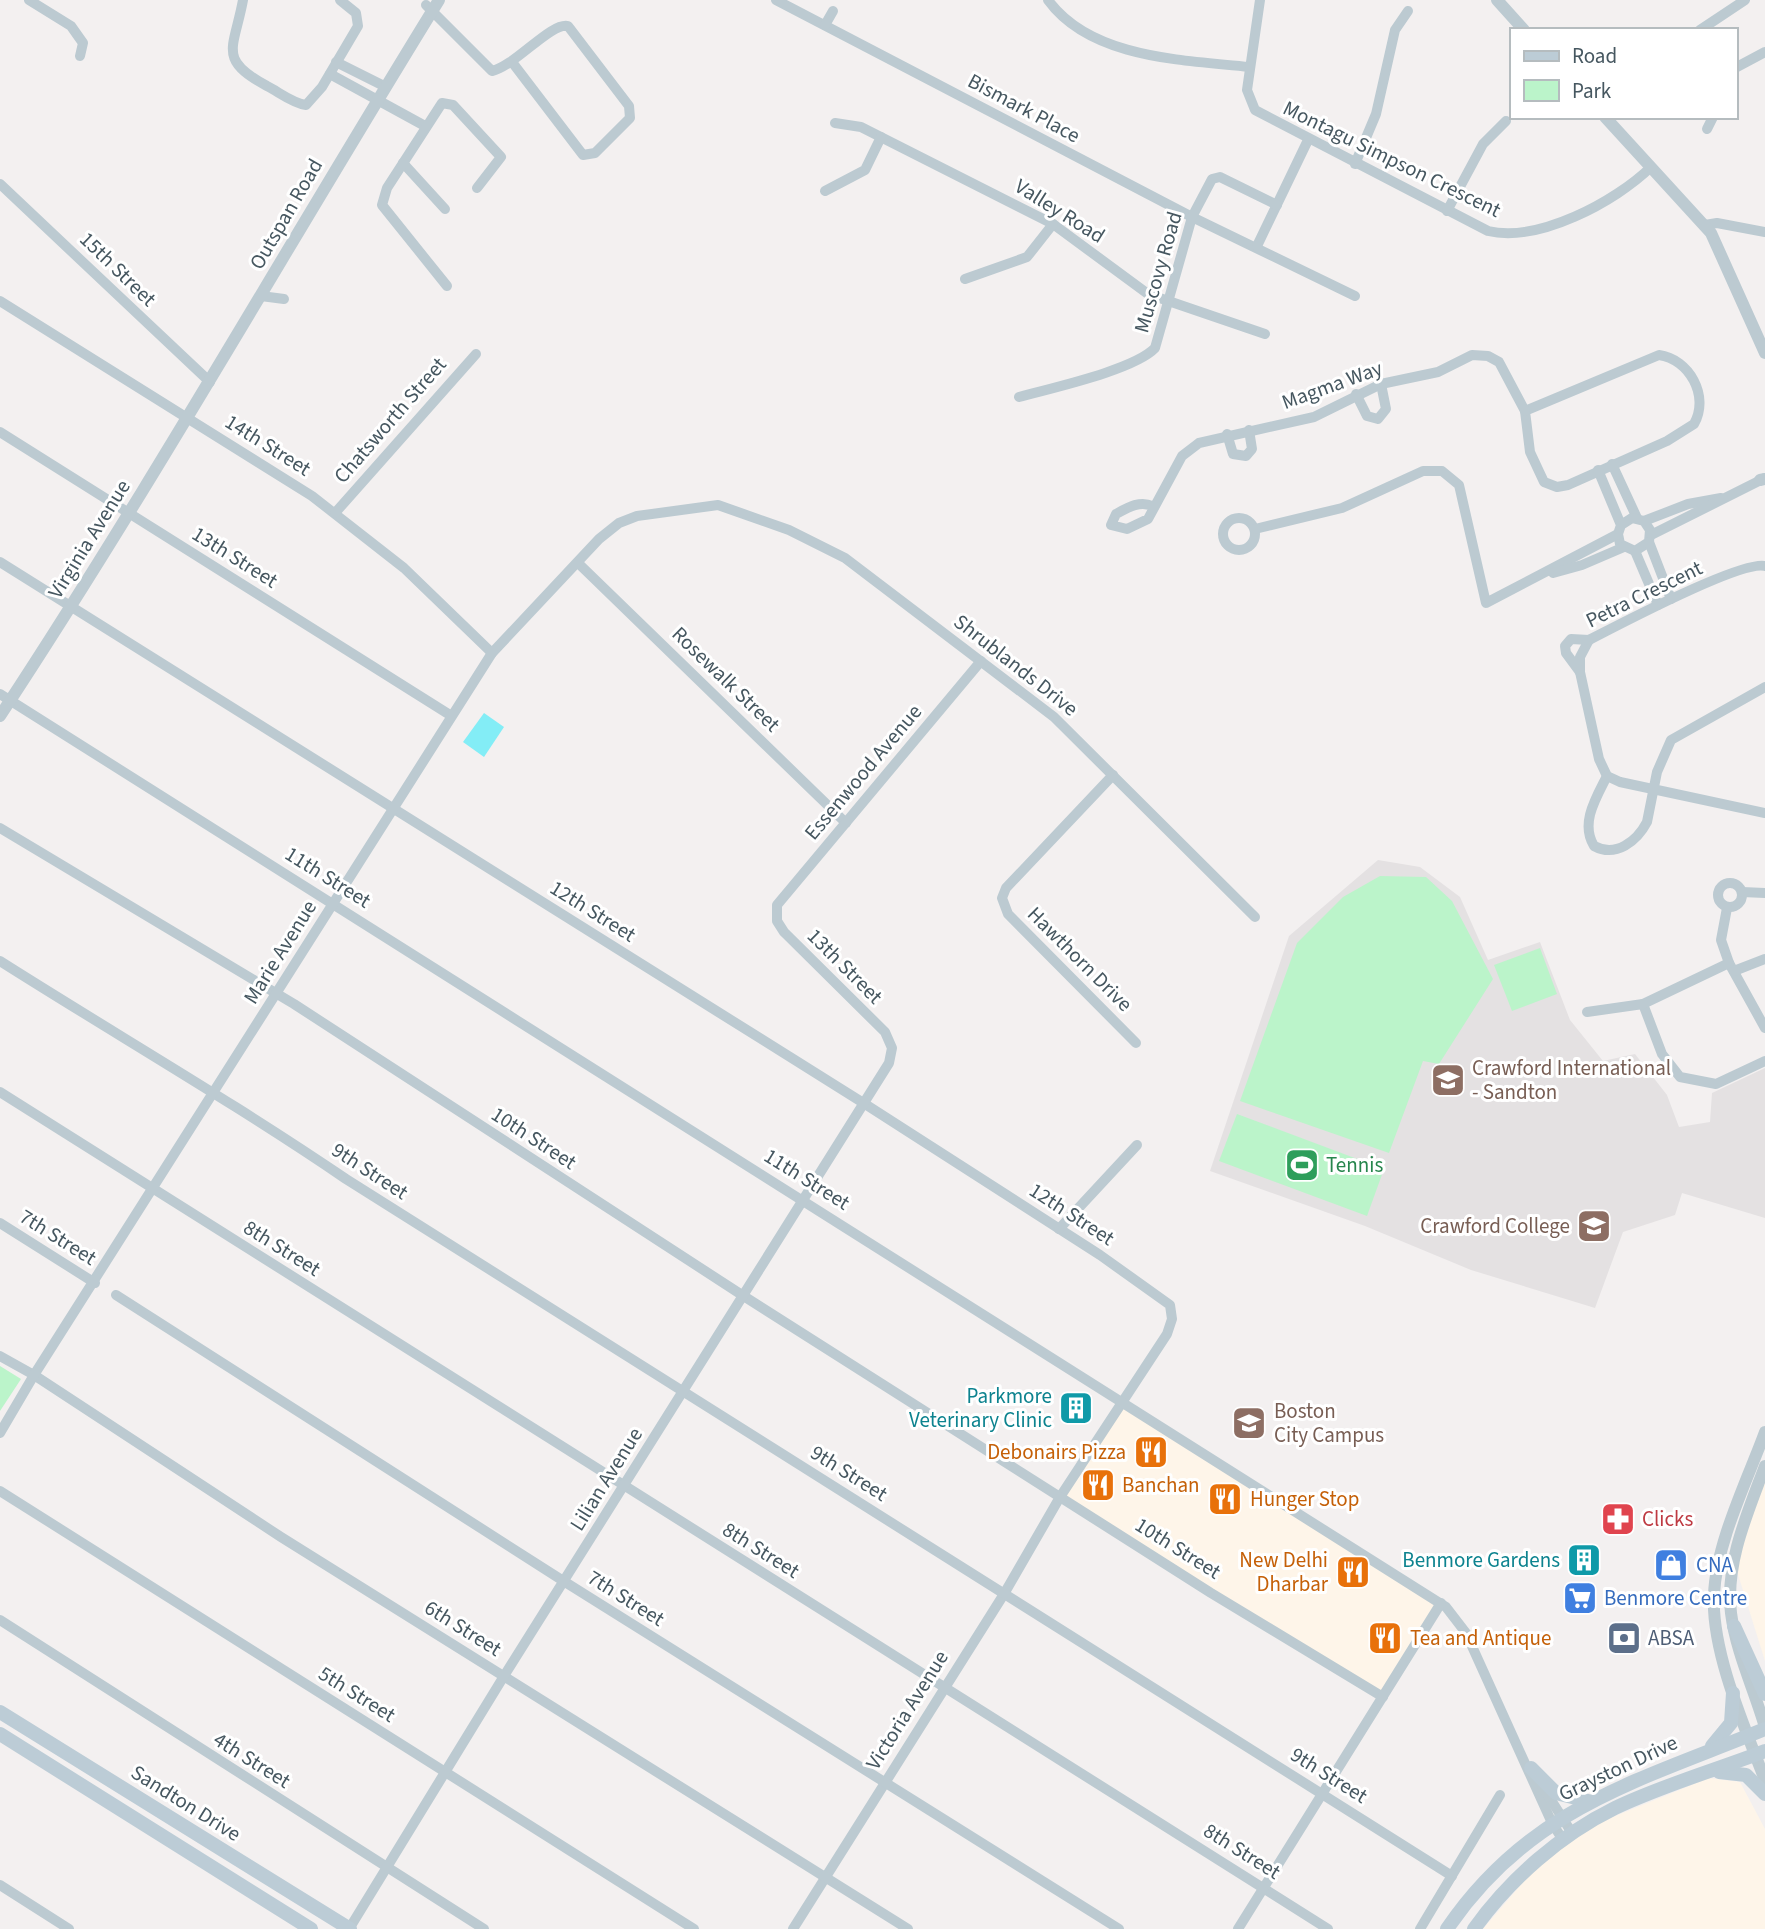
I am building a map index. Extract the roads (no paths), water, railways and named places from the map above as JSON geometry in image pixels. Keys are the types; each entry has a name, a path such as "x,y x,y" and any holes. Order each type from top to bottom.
{"main road":[{"path":"1734,1626 1765,1694"},
{"path":"1705,1752 1730,1725 1733,1693"},
{"name":"Sandton Drive","path":"0,1712 349,1929"},
{"name":"Grayston Drive","path":"1447,1929 1491,1877 1557,1819 1588,1801 1765,1728"},
{"name":"Sandton Drive","path":"0,1734 311,1929"},
{"name":"Grayston Drive","path":"1474,1929 1511,1885 1568,1837 1625,1804 1760,1753"},
{"path":"1528,1764 1556,1793 1588,1801"},
{"path":"1709,1773 1741,1773 1749,1777 1765,1794"}],"street":[{"path":"29,0 78,33 83,43 80,56"},
{"path":"243,0 233,53 240,70 303,105 312,101 359,24 356,13 340,0"},
{"name":"Bismark Place","path":"776,0 1192,216 1355,296"},
{"path":"1048,0 1074,24 1135,53 1249,67"},
{"name":"Montagu Simpson Crescent","path":"1260,0 1249,67 1250,103 1260,115 1488,231 1517,233 1605,203 1651,167"},
{"path":"1497,0 1522,28"},
{"path":"1703,28 1734,10 1745,0"},
{"path":"431,4 491,70 512,62 556,28 568,26 629,106 630,118 595,153 583,155 512,62"},
{"name":"Outspan Road","path":"210,382 431,4"},
{"path":"1355,164 1376,114 1393,34 1408,10"},
{"path":"825,25 833,12"},
{"path":"1737,68 1765,52"},
{"path":"336,62 384,86"},
{"path":"330,74 425,126"},
{"path":"447,286 383,209 384,194 440,104 450,103 501,157 477,188"},
{"path":"1607,119 1705,225 1721,251 1765,353"},
{"path":"1707,130 1712,119"},
{"path":"1447,211 1483,144 1506,121"},
{"name":"Valley Road","path":"835,123 853,124 1053,224 1136,287 1168,301 1265,334"},
{"path":"825,191 865,170 881,137"},
{"path":"1257,246 1308,140"},
{"path":"403,163 444,209"},
{"name":"Muscovy Road","path":"1019,397 1149,354 1158,342 1192,216 1210,180 1217,177 1276,205"},
{"name":"15th Street","path":"0,184 210,382"},
{"path":"1705,225 1717,223 1765,232"},
{"path":"965,279 1027,257 1053,224"},
{"path":"261,296 284,299"},
{"name":"14th Street","path":"0,301 335,513 404,568 492,653"},
{"name":"Chatsworth Street","path":"335,513 476,354"},
{"name":"Magma Way","path":"1152,506 1188,450 1227,434 1314,417 1381,384 1438,372 1472,355 1488,356 1503,368 1525,411"},
{"path":"1659,355 1678,360 1693,379 1700,403 1694,424 1667,440 1568,485 1557,487 1544,482 1530,452 1525,411 1659,355"},
{"name":"Virginia Avenue","path":"0,716 5,697 71,606 210,382"},
{"path":"1356,394 1367,416 1378,419 1386,409 1381,384"},
{"path":"1227,434 1233,454 1247,456 1252,449 1249,430"},
{"name":"13th Street","path":"0,432 450,716"},
{"path":"1612,464 1650,539 1671,599"},
{"path":"1598,470 1619,530 1658,605"},
{"path":"1255,529 1342,508 1423,471 1442,471 1459,485 1486,603 1544,575 1619,530 1628,520 1640,520 1688,504 1722,498 1763,479"},
{"path":"1544,575 1630,549 1709,509 1722,498"},
{"name":"Marie Avenue","path":"0,1433 34,1375 95,1283 492,653 610,529 627,519 710,505"},
{"name":"Shrublands Drive","path":"710,505 748,513 830,549 1042,706 1255,917"},
{"name":"12th Street","path":"0,562 865,1104 1059,1228 1162,1298 1172,1308 1170,1328 1122,1401"},
{"name":"Rosewalk Street","path":"578,563 846,823"},
{"name":"Petra Crescent","path":"1607,776 1599,759 1580,672 1580,657 1589,640 1671,599 1752,565 1765,566"},
{"path":"1580,672 1566,653 1565,646 1571,639 1589,640"},
{"name":"Essenwood Avenue","path":"777,909 783,895 981,662"},
{"path":"1765,687 1715,718 1675,737 1660,761 1653,789 1647,822 1642,831 1618,849 1601,850 1590,840 1588,824 1607,776 1653,789 1765,813"},
{"name":"11th Street","path":"5,697 1441,1603 1452,1612 1466,1633 1528,1764 1568,1837"},
{"name":"Hawthorn Drive","path":"1113,775 1006,888 1002,898 1008,915 1136,1043"},
{"name":"10th Street","path":"0,828 275,994 1060,1497 1383,1697"},
{"path":"1727,908 1718,900 1719,889 1725,884 1733,883 1742,892 1765,893"},
{"path":"1727,908 1739,904 1742,892"},
{"path":"1727,908 1721,940 1731,967 1765,1028"},
{"name":"13th Street","path":"777,909 777,921 784,932 885,1032 892,1048"},
{"path":"1587,1012 1643,1004 1731,967 1765,960"},
{"path":"0,961 213,1093"},
{"path":"1643,1004 1662,1054 1680,1077 1716,1084 1765,1061"},
{"name":"Lilian Avenue","path":"349,1929 504,1676 865,1104 890,1063 892,1048"},
{"path":"0,1092 153,1188"},
{"name":"9th Street","path":"213,1093 228,1100 345,1179 1452,1876"},
{"path":"1059,1228 1137,1145"},
{"name":"8th Street","path":"153,1188 1328,1929"},
{"name":"7th Street","path":"0,1223 95,1283"},
{"name":"7th Street","path":"116,1295 565,1582 1119,1929"},
{"name":"6th Street","path":"0,1356 34,1375 167,1465 908,1929"},
{"path":"1060,1497 1122,1401"},
{"path":"1765,1432 1723,1550 1714,1587 1716,1623 1733,1693 1748,1736 1760,1753 1765,1780"},
{"path":"1765,1466 1733,1564 1730,1594 1734,1626 1765,1728"},
{"name":"5th Street","path":"0,1491 694,1929"},
{"name":"Victoria Avenue","path":"793,1929 1004,1594 1060,1497"},
{"path":"1238,1929 1324,1795 1441,1603"},
{"name":"4th Street","path":"0,1620 484,1929"},
{"path":"1420,1929 1500,1795"},
{"path":"0,1885 69,1929"}],"water":[{"path":"484,713 504,727 484,757 463,742"}],"place":[{"name":"Crawford International - Sandton","path":"1448,1080"},
{"name":"Tennis","path":"1302,1165"},
{"name":"Crawford College","path":"1594,1226"},
{"name":"Parkmore Veterinary Clinic","path":"1076,1408"},
{"name":"Boston City Campus","path":"1249,1423"},
{"name":"Debonairs Pizza","path":"1151,1452"},
{"name":"Banchan","path":"1098,1485"},
{"name":"Hunger Stop","path":"1225,1499"},
{"name":"Clicks","path":"1618,1519"},
{"name":"Benmore Gardens","path":"1584,1560"},
{"name":"CNA","path":"1671,1565"},
{"name":"New Delhi Dharbar","path":"1353,1572"},
{"name":"Benmore Centre","path":"1580,1598"},
{"name":"Tea and Antique","path":"1385,1638"},
{"name":"ABSA","path":"1624,1638"}]}
